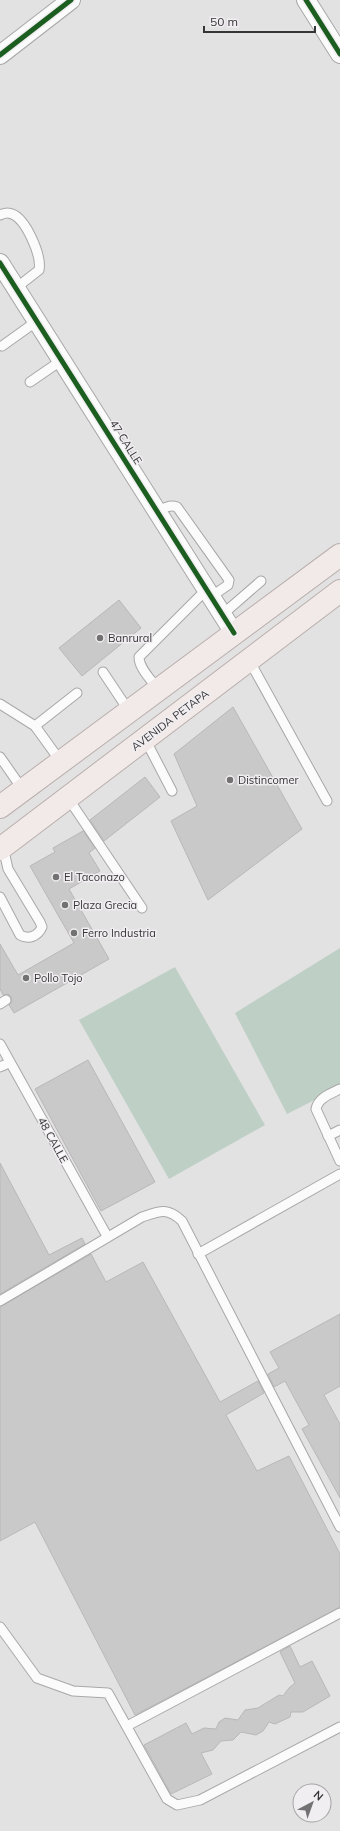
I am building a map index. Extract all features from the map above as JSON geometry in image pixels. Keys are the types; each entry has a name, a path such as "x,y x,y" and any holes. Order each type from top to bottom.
{"main road":[{"path":"0,807 340,555"},
{"name":"AVENIDA PETAPA","path":"2,848 340,591"}],"street":[{"path":"0,55 71,0"},
{"path":"306,0 340,54"},
{"name":"47 CALLE","path":"0,263 234,633"}],"lane":[{"path":"0,215 6,213 13,214 22,222 37,248 41,263 40,270 16,288"},
{"path":"2,346 37,321"},
{"path":"30,382 62,360"},
{"path":"158,512 168,506 173,505 177,507 229,580 228,585 209,593 139,657 139,662 142,668 158,689"},
{"path":"223,614 261,581"},
{"path":"249,660 327,800"},
{"path":"103,672 129,711"},
{"path":"35,726 77,693"},
{"path":"0,704 35,726 61,762"},
{"path":"145,740 172,791"},
{"path":"0,757 23,790"},
{"path":"68,798 142,908"},
{"path":"0,897 20,935 26,938 31,938 41,931 42,927 40,922 8,869 2,848"},
{"name":"48 CALLE","path":"0,1044 9,1063 107,1236"},
{"path":"0,1067 9,1063"},
{"path":"340,1089 320,1100 316,1109 340,1161"},
{"path":"328,1136 340,1130"},
{"path":"198,1254 340,1174"},
{"path":"0,1301 107,1236 142,1217 160,1211 172,1213 182,1222 340,1527"},
{"path":"126,1726 340,1613"},
{"path":"0,1627 36,1678 73,1691 108,1693 167,1799 177,1805 200,1800 340,1727"}],"shaded area":[{"path":"340,948 340,1087 287,1114 235,1013"},
{"path":"175,967 265,1125 169,1179 79,1020"}],"building":[{"name":"Banrural","path":"119,600 141,628 82,676 59,648"},
{"name":"Distincomer","path":"233,707 302,829 208,900 171,821 197,806 174,754"},
{"path":"145,777 160,797 104,841 90,820"},
{"name":"Plaza Grecia","path":"83,831 95,848 89,853 100,871 69,889 109,959 14,1013 9,1005 12,1002 11,997 8,994 3,995 0,989 0,944 18,975 74,943 30,866 55,852 53,848"},
{"path":"88,1060 155,1182 101,1211 35,1089"},
{"path":"0,1163 49,1255 82,1238 85,1244 0,1294"},
{"path":"91,1254 106,1282 143,1262 220,1402 258,1381 264,1393 226,1415 257,1471 289,1456 340,1554 340,1607 135,1715 35,1522 0,1541 0,1307"},
{"path":"340,1314 340,1386 324,1395 340,1424 340,1498 302,1429 309,1425 285,1381 274,1387 268,1374 279,1368 270,1352"},
{"path":"290,1646 300,1667 312,1661 330,1696 303,1712 291,1712 290,1717 275,1724 269,1722 263,1731 256,1735 241,1732 233,1740 221,1741 213,1750 201,1753 212,1774 171,1794 144,1745 186,1723 192,1734 204,1728 216,1729 219,1722 225,1718 238,1720 245,1710 258,1708 279,1695 283,1696 295,1683 280,1652"}],"cycle path":[{"path":"0,55 71,0"},
{"path":"306,0 340,54"},
{"path":"0,263 234,633"}],"place":[{"name":"Banrural","path":"100,638"},
{"name":"Distincomer","path":"230,780"},
{"name":"El Taconazo","path":"56,877"},
{"name":"Plaza Grecia","path":"65,905"},
{"name":"Ferro Industria","path":"74,933"},
{"name":"Pollo Tojo","path":"26,978"}]}
